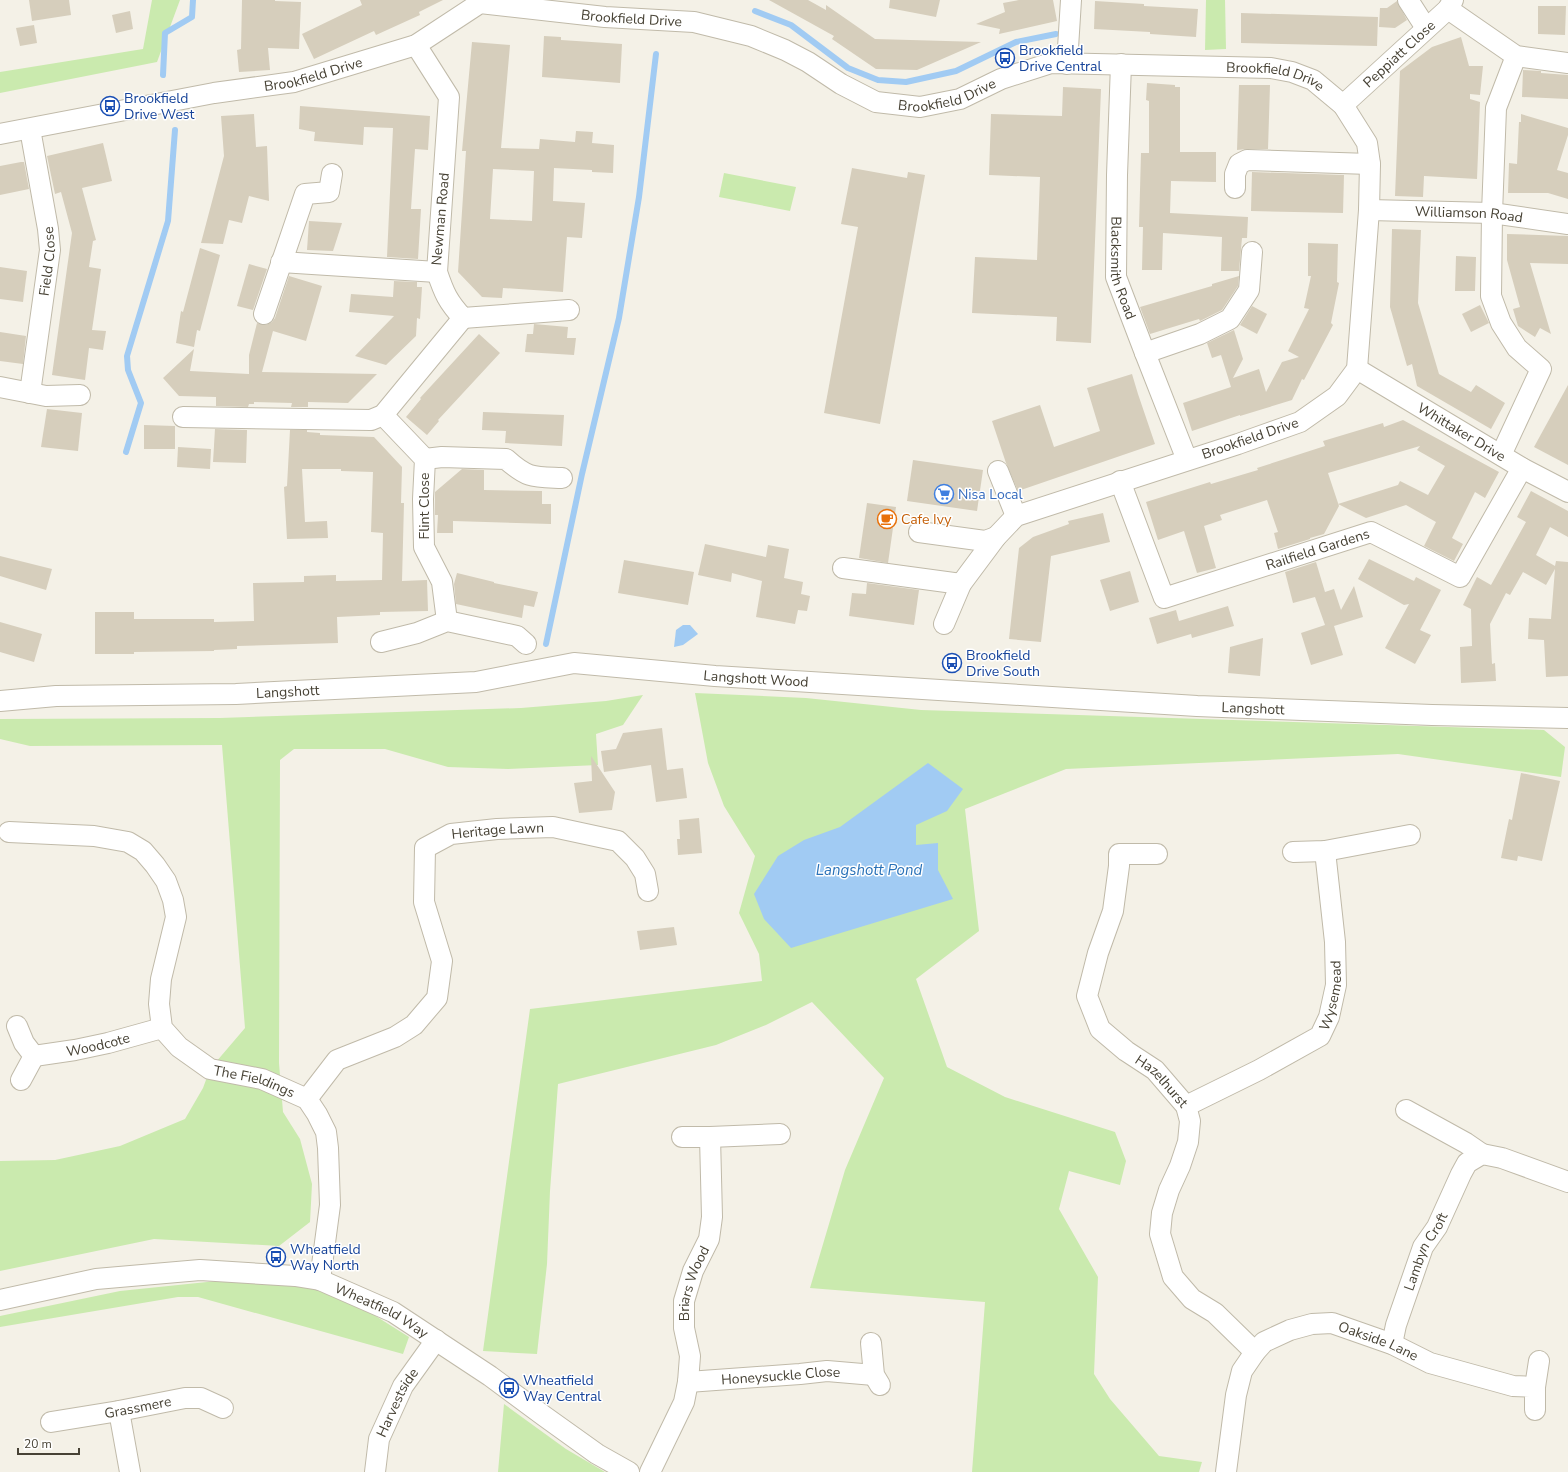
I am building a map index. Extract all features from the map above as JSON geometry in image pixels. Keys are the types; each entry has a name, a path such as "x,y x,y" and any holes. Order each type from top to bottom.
{"street":[{"path":"1067,64 1071,0"},
{"path":"1408,0 1426,28"},
{"name":"Brookfield Drive","path":"0,134 207,94 294,82 416,45 480,2 605,16 694,22 751,36 785,50 808,62 841,84 876,102 920,107 960,99 1001,79 1051,63 1271,68 1292,72 1313,80 1343,105 1367,143 1370,164 1369,210 1357,369 1337,396 1300,422 1016,516"},
{"path":"1450,5 1516,56 1568,63"},
{"name":"Peppiatt Close","path":"1343,105 1450,5"},
{"name":"Newman Road","path":"281,262 438,272 449,97 416,45"},
{"path":"1501,455 1541,369 1517,348 1501,323 1491,296 1492,213 1496,108 1516,56"},
{"name":"Blacksmith Road","path":"1121,64 1117,175 1116,277 1187,460"},
{"name":"Field Close","path":"30,129 48,229 50,250 30,393"},
{"path":"1235,188 1235,174 1239,164 1247,160 1370,164"},
{"path":"264,314 305,194 329,192 332,174"},
{"name":"Williamson Road","path":"1369,210 1492,213 1568,224"},
{"path":"1145,353 1200,334 1230,319 1249,290 1252,252"},
{"path":"438,272 443,290 451,305 463,318"},
{"path":"183,417 274,426 371,420 383,415 463,318 569,310"},
{"name":"Whittaker Drive","path":"1357,369 1522,468 1568,492"},
{"path":"0,387 46,396 80,395"},
{"name":"Flint Close","path":"383,415 425,459 423,499 424,547 442,582 447,621"},
{"name":"Flint Close","path":"425,459 442,457 506,459 518,469 534,477 562,478"},
{"name":"Railfield Gardens","path":"1120,481 1164,598 1371,532 1460,577 1522,468"},
{"path":"944,624 961,584 996,537 1016,516 998,471"},
{"path":"919,532 985,541 996,537"},
{"path":"843,568 961,584"},
{"path":"381,642 417,633 447,621 517,636 526,644"},
{"name":"Langshott Wood","path":"574,663 715,676 938,690"},
{"name":"Langshott","path":"0,701 56,696 244,694 476,682 574,663"},
{"name":"Langshott","path":"938,690 1196,706 1432,716 1568,718"},
{"name":"Heritage Lawn","path":"306,1099 337,1060 395,1037 408,1029 414,1025 437,998 442,961 424,902 425,848 451,834 496,829 554,827 618,841 635,858 645,874 648,890"},
{"path":"9,832 94,836 128,842 143,851 155,865 166,881 173,900 176,917 161,979 159,1004 162,1028"},
{"path":"1293,852 1325,851 1410,835"},
{"name":"Wysemead","path":"1186,1106 1259,1070 1320,1036 1329,1017 1336,985 1335,942 1325,851"},
{"name":"Hazelhurst","path":"1157,854 1119,854 1119,866 1113,911 1098,954 1087,996 1100,1029 1126,1051 1155,1070 1186,1106 1190,1121 1188,1142 1180,1166 1169,1190 1162,1213 1160,1234 1174,1277 1192,1299 1214,1313 1255,1352"},
{"path":"17,1026 24,1043 34,1056 22,1080"},
{"name":"Woodcote","path":"34,1056 108,1043 162,1028"},
{"name":"The Fieldings","path":"162,1028 179,1047 210,1069 262,1079 306,1099 317,1114 326,1132 330,1205 320,1280"},
{"path":"1406,1110 1466,1143 1475,1159 1502,1158 1568,1182"},
{"path":"682,1137 780,1134"},
{"name":"Briars Wood","path":"650,1472 684,1402 688,1382 690,1356 684,1328 684,1301 693,1271 709,1239 712,1217 710,1137"},
{"name":"Lambyn Croft","path":"1392,1344 1422,1247 1437,1226 1461,1174 1475,1159"},
{"name":"Wheatfield Way","path":"0,1300 96,1279 200,1270 295,1276 320,1280 393,1312 490,1376 597,1454 629,1472"},
{"name":"Oakside Lane","path":"1226,1472 1236,1394 1242,1371 1264,1342 1290,1330 1312,1324 1332,1324 1392,1344 1430,1363 1513,1386 1535,1387"},
{"name":"Harvestside","path":"375,1472 379,1439 403,1386 436,1340"},
{"name":"Honeysuckle Close","path":"688,1382 827,1371 877,1380 871,1343"},
{"path":"1535,1410 1535,1387 1539,1361"},
{"name":"Grassmere","path":"51,1422 185,1398 201,1398 223,1408"},
{"path":"119,1411 130,1472"}],"green space":[{"path":"152,0 180,0 157,62 0,93 0,72 143,49"},
{"path":"1206,0 1225,0 1226,49 1205,50"},
{"path":"724,173 796,187 790,211 719,197"},
{"path":"695,693 806,698 921,710 1544,730 1565,747 1561,777 1398,754 1066,769 965,809 979,931 916,979 947,1067 1005,1097 1115,1132 1126,1161 1120,1185 1069,1171 1059,1209 1098,1277 1094,1374 1110,1399 1159,1456 1202,1462 1199,1472 972,1472 985,1302 810,1288 845,1170 884,1078 812,1002 766,1025 716,1045 558,1084 550,1191 547,1264 537,1354 483,1351 530,1009 762,981 759,954 739,913 755,856 724,806 708,763"},
{"path":"643,695 623,725 596,734 598,765 508,769 448,767 385,749 294,749 280,760 279,1063 283,1112 300,1139 312,1184 310,1222 279,1246 154,1239 0,1271 0,1161 55,1160 120,1146 185,1119 203,1088 210,1069 245,1028 222,745 30,746 0,739 0,719 220,718 521,708 606,701"},
{"path":"236,1279 315,1289 374,1315 409,1337 403,1354 198,1297 178,1297 0,1327 0,1316 120,1291"},
{"path":"504,1404 566,1449 605,1472 498,1472"}],"water":[{"path":"683,625 690,625 698,634 683,645 674,647 676,630"},
{"name":"Langshott Pond","path":"928,763 963,789 947,811 916,825 916,845 938,843 938,870 953,899 791,948 764,919 754,894 778,856 804,840 840,827"}],"building":[{"path":"29,0 69,0 71,15 32,21"},
{"path":"242,0 301,2 299,49 268,48 270,70 239,72 237,50 241,49"},
{"path":"360,0 443,0 419,12 420,15 376,35 374,31 314,59 302,34 362,5"},
{"path":"769,0 808,0 826,10 826,5 875,39 981,42 917,70 876,69 832,39 834,36"},
{"path":"890,0 940,0 936,17 889,8"},
{"path":"1019,0 1053,0 1057,21 999,34 1000,29 976,24 1005,12 1003,3"},
{"path":"1095,1 1198,9 1196,37 1150,34 1150,32 1094,29"},
{"path":"1397,1 1407,20 1395,28 1379,27 1380,8 1387,8"},
{"path":"1538,6 1566,6 1565,35 1538,34"},
{"path":"130,11 133,29 116,33 112,15"},
{"path":"1241,13 1378,17 1377,46 1241,43"},
{"path":"34,25 37,43 20,46 16,28"},
{"path":"544,36 561,37 561,40 622,44 620,83 542,77"},
{"path":"1461,37 1469,66 1483,66 1480,95 1470,94 1470,99 1480,102 1477,179 1424,176 1423,197 1395,196 1400,71 1432,47"},
{"path":"472,42 510,45 501,148 539,149 540,139 575,142 576,131 593,132 592,143 614,145 613,173 592,172 592,170 554,168 553,201 585,203 582,238 567,237 563,292 503,288 502,298 482,297 458,272 466,151 462,151","holes":["493,169 534,171 532,221 490,219"]},
{"path":"1523,70 1568,75 1568,99 1522,97"},
{"path":"1147,83 1175,85 1175,87 1180,87 1180,152 1216,152 1216,182 1171,181 1170,213 1248,217 1247,238 1242,238 1239,271 1221,271 1222,237 1163,233 1162,270 1142,270 1143,227 1139,227 1141,153 1149,153 1149,101 1146,100"},
{"path":"1239,85 1270,85 1268,149 1237,150"},
{"path":"1063,87 1101,89 1091,343 1056,341 1057,317 972,313 975,257 1037,260 1040,177 989,175 991,114 1062,116"},
{"path":"300,106 430,116 428,150 415,149 411,209 421,209 418,259 387,257 393,128 364,127 363,145 314,141 315,132 299,129"},
{"path":"254,114 256,147 267,146 269,201 249,196 242,223 229,220 223,244 201,243 224,156 221,116"},
{"path":"1521,114 1568,128 1568,135 1557,170 1568,173 1568,199 1548,193 1508,193 1509,163 1517,164 1519,122 1521,122"},
{"path":"103,143 112,181 82,188 96,240 93,241 89,267 101,269 92,330 106,331 103,350 89,348 85,380 52,375 72,233 61,192 55,194 47,156"},
{"path":"24,162 29,189 0,195 0,166"},
{"path":"852,168 907,178 908,172 925,175 880,424 824,413 858,227 841,224"},
{"path":"1252,172 1344,175 1343,213 1251,211"},
{"path":"309,221 342,223 333,251 307,250"},
{"path":"1392,229 1421,230 1418,303 1439,374 1471,392 1476,385 1505,403 1491,429 1417,386 1412,364 1407,366 1390,307"},
{"path":"1507,234 1568,236 1568,264 1530,263 1551,334 1540,328 1535,337 1518,326 1513,309 1520,307 1507,260"},
{"path":"1308,243 1338,244 1337,282 1339,283 1331,323 1333,325 1304,380 1302,379 1292,400 1192,431 1183,403 1231,387 1221,355 1212,358 1207,343 1234,330 1243,359 1233,378 1259,369 1266,392 1282,362 1299,357 1288,351 1309,309 1304,308 1311,276 1308,276"},
{"path":"200,248 220,255 200,331 197,330 194,347 176,343 181,311 183,312"},
{"path":"1456,256 1476,257 1475,291 1455,291"},
{"path":"249,264 267,269 253,310 237,306"},
{"path":"0,267 27,271 23,302 0,299"},
{"path":"289,276 322,286 306,341 273,331 262,372 377,374 348,403 308,402 308,407 291,407 292,403 254,402 254,404 249,404 248,407 216,406 216,397 179,396 163,378 194,349 190,371 249,374 249,355 257,323 266,325 272,322 275,318"},
{"path":"1239,276 1238,286 1222,310 1200,321 1199,319 1150,334 1140,307 1212,286 1212,284"},
{"path":"394,281 417,282 417,287 422,287 420,319 417,318 416,336 386,365 355,356 394,316 349,312 351,294 393,297"},
{"path":"1480,305 1489,323 1471,332 1462,314"},
{"path":"1252,306 1267,314 1257,334 1240,325"},
{"path":"534,324 568,327 567,338 576,338 574,355 525,352 527,334 533,334"},
{"path":"0,332 26,336 23,364 0,361"},
{"path":"479,334 500,353 438,420 439,421 427,435 406,417 421,399 420,398"},
{"path":"1132,374 1155,444 1018,491 1006,463 992,421 1040,405 1054,447 1100,431 1087,388"},
{"path":"1568,385 1568,465 1534,447"},
{"path":"47,409 82,413 78,451 41,447"},
{"path":"483,412 564,415 562,446 505,443 506,431 482,430"},
{"path":"1403,420 1499,472 1485,498 1475,492 1452,538 1463,544 1454,561 1424,546 1436,522 1406,505 1366,518 1338,504 1339,506 1324,534 1278,549 1274,533 1278,532 1267,500 1220,515 1222,520 1204,526 1216,568 1197,573 1184,531 1158,540 1146,502 1210,482 1211,484 1258,470 1257,468 1325,446 1323,441 1383,423 1384,427","holes":["1420,446 1417,450 1445,466 1428,495 1400,481 1398,485 1338,504 1328,473"]},
{"path":"144,425 175,426 175,449 144,449"},
{"path":"215,429 247,430 246,463 213,462"},
{"path":"290,430 307,430 307,432 320,433 320,435 374,437 402,467 401,503 404,503 402,581 427,580 428,611 380,612 380,615 337,617 338,643 237,646 237,649 214,651 95,654 95,612 134,612 134,619 214,619 214,622 254,621 253,583 304,582 304,576 336,575 336,581 382,580 383,533 371,532 373,472 341,471 341,469 302,469 305,522 327,521 328,538 287,539 284,487 287,486"},
{"path":"178,447 211,449 210,469 177,467"},
{"path":"913,460 983,470 977,511 907,501"},
{"path":"462,469 484,470 484,490 542,491 542,504 551,504 551,524 453,521 453,533 437,533 438,515 435,515 435,492"},
{"path":"1531,491 1568,511 1568,537 1550,527 1536,555 1555,566 1556,561 1568,562 1568,676 1546,677 1544,640 1528,639 1529,618 1551,619 1555,569 1546,585 1523,572 1510,595 1506,593 1490,624 1492,664 1495,663 1496,681 1461,683 1460,647 1472,646 1471,609 1463,605 1477,577 1491,585 1526,522 1517,517"},
{"path":"867,503 896,507 888,563 859,558"},
{"path":"1103,513 1110,542 1051,556 1041,642 1009,639 1019,548 1033,537 1069,524 1068,521"},
{"path":"705,544 766,557 768,545 789,549 784,578 803,582 801,594 810,596 807,611 798,610 795,624 756,617 762,581 732,573 731,582 698,575"},
{"path":"0,556 52,569 46,590 0,576"},
{"path":"1369,559 1414,581 1416,577 1441,590 1420,630 1431,635 1415,664 1385,648 1409,604 1404,605 1358,579"},
{"path":"624,560 694,572 688,605 618,593"},
{"path":"1316,562 1325,592 1334,589 1341,610 1354,586 1363,617 1334,626 1343,655 1311,665 1301,633 1325,625 1315,597 1293,603 1285,572"},
{"path":"1130,571 1139,602 1110,611 1100,580"},
{"path":"457,573 494,583 538,592 534,607 524,605 522,618 456,604 454,584"},
{"path":"867,583 919,590 914,625 849,616 852,593 866,594"},
{"path":"1228,606 1234,626 1192,638 1191,634 1157,644 1149,618 1176,610 1179,621"},
{"path":"0,622 42,634 34,662 0,652"},
{"path":"1263,638 1260,676 1228,673 1230,647"},
{"path":"662,728 667,770 683,768 687,798 656,802 651,765 604,772 601,751 616,749 623,733"},
{"path":"591,756 615,792 612,810 579,813 574,783 592,781"},
{"path":"1521,773 1560,781 1542,861 1518,856 1517,861 1501,858 1509,819 1512,820"},
{"path":"699,818 702,853 678,855 677,839 680,839 679,820"},
{"path":"674,927 677,945 640,950 637,931"}],"waterway":[{"path":"163,75 165,33 192,17 193,0"},
{"path":"755,11 791,25 848,68 878,80 906,82 956,71 1016,42 1056,34"},
{"path":"546,644 582,474 619,318 639,197 656,54"},
{"path":"126,452 141,403 128,370 127,356 168,221 175,130"}],"place":[{"name":"Brookfield Drive Central","path":"1005,58"},
{"name":"Brookfield Drive West","path":"110,106"},
{"name":"Nisa Local","path":"944,494"},
{"name":"Cafe Ivy","path":"887,519"},
{"name":"Brookfield Drive South","path":"952,663"},
{"name":"Wheatfield Way North","path":"276,1257"},
{"name":"Wheatfield Way Central","path":"509,1388"}]}
